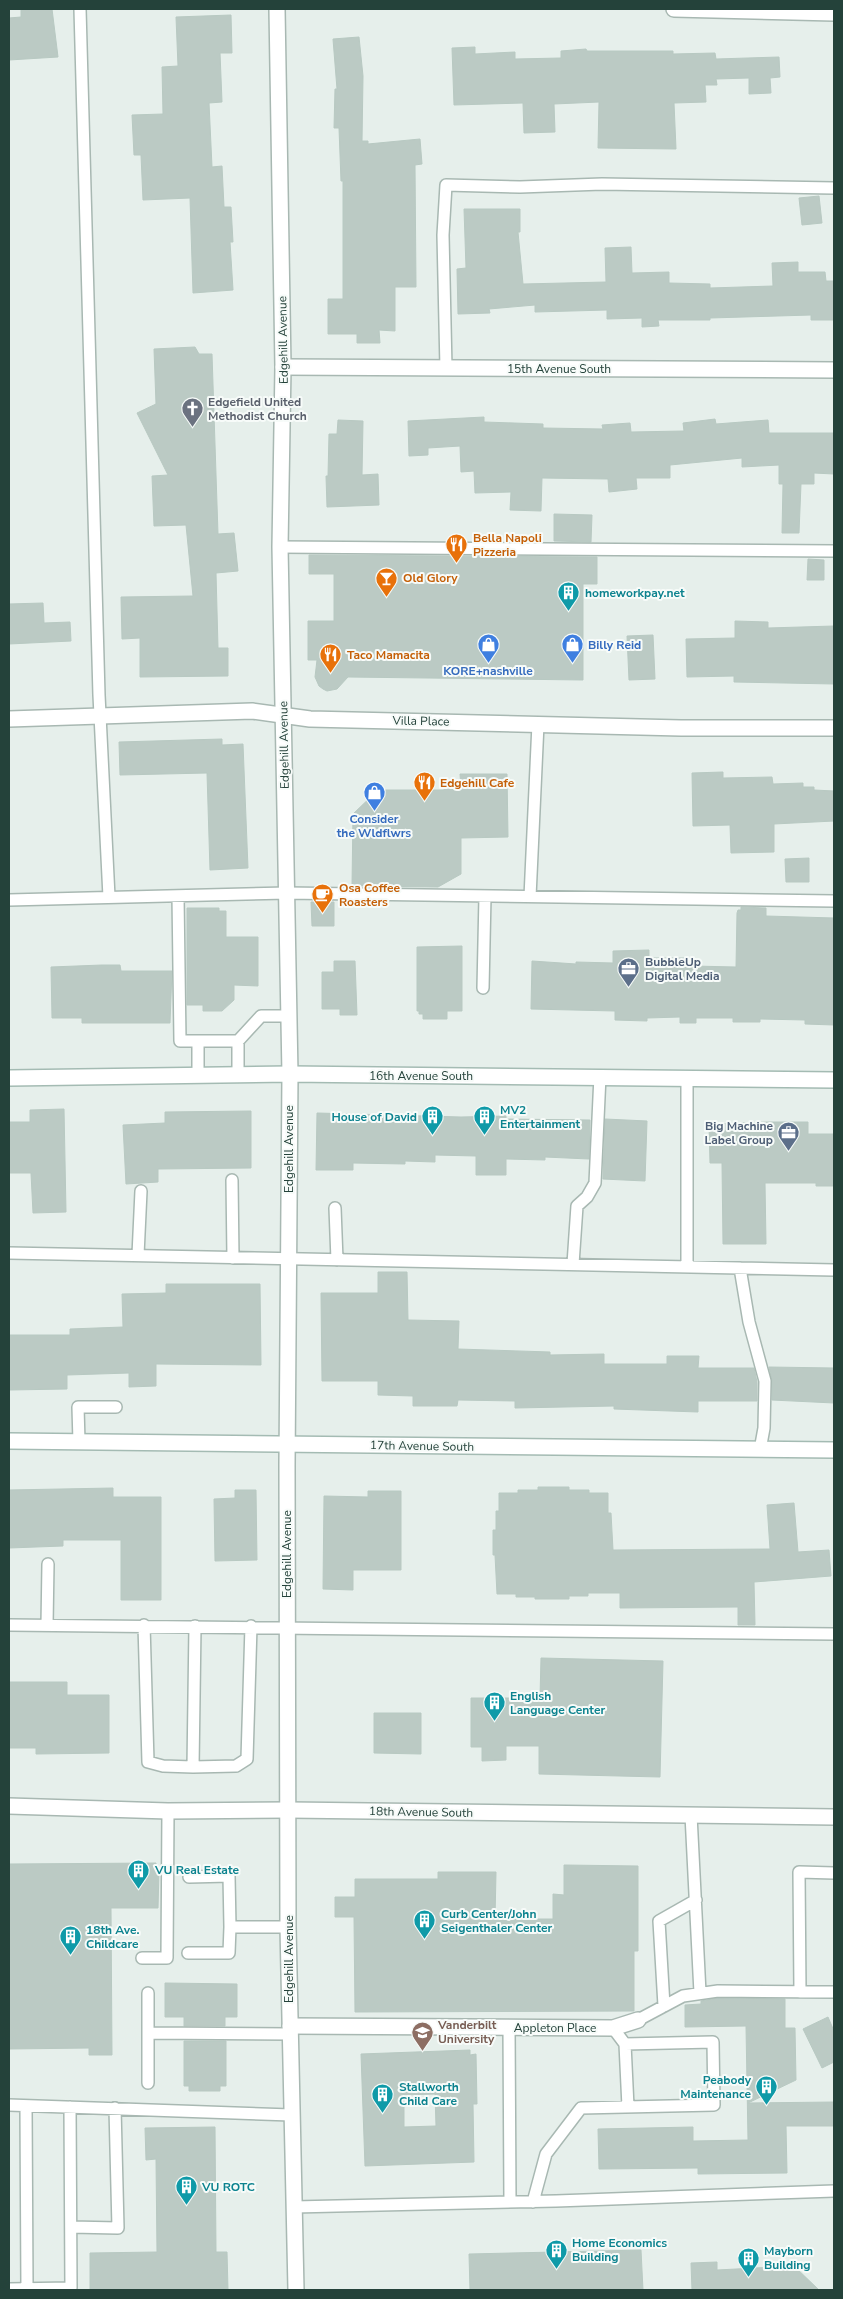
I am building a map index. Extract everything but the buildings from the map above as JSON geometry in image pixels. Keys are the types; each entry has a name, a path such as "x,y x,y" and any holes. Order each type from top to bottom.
{"street":[{"name":"Edgehill Avenue","path":"277,9 283,367 280,547 290,1074 287,1445 288,1927 296,2290"},
{"path":"674,9 834,13"},
{"name":"15th Avenue South","path":"283,367 834,370"},
{"name":"Villa Place","path":"9,720 99,715 252,711 310,719 681,728 834,728"},
{"name":"16th Avenue South","path":"9,1078 290,1074 834,1080"},
{"name":"17th Avenue South","path":"9,1441 834,1450"},
{"name":"18th Avenue South","path":"9,1806 168,1811 289,1810 834,1817"},
{"name":"Appleton Place","path":"290,2030 508,2027 613,2028 638,2020"}],"lane":[{"path":"80,9 99,715 109,898"},
{"path":"446,368 443,235 446,185 520,187 602,184 834,188"},
{"path":"280,547 834,551"},
{"path":"530,897 538,724"},
{"path":"9,900 287,893 834,901"},
{"path":"178,896 180,1040 238,1041"},
{"path":"483,988 485,896"},
{"path":"238,1076 238,1041 261,1016 289,1016"},
{"path":"198,1041 198,1076"},
{"path":"573,1264 577,1206 587,1197 595,1183 600,1076"},
{"path":"687,1078 687,1267"},
{"path":"232,1180 233,1258"},
{"path":"138,1255 141,1191"},
{"path":"335,1208 337,1260"},
{"path":"9,1252 834,1270"},
{"path":"740,1268 749,1322 765,1381 764,1428 760,1450"},
{"path":"78,1442 78,1407 116,1407"},
{"path":"48,1564 48,1625"},
{"path":"9,1624 834,1634"},
{"path":"144,1625 148,1762 164,1766 193,1767 236,1766 247,1759 251,1626"},
{"path":"193,1767 195,1626"},
{"path":"142,1958 167,1958 168,1811"},
{"path":"692,1815 700,1993"},
{"path":"800,1992 799,1872 834,1873"},
{"path":"188,1877 229,1876 230,1927 230,1953 188,1953"},
{"path":"664,2006 659,1921 696,1900"},
{"path":"230,1927 288,1927"},
{"path":"638,2020 683,1996 700,1993 718,1991 834,1992"},
{"path":"148,1993 148,2083"},
{"path":"508,2027 510,2202"},
{"path":"613,2028 625,2044 628,2107"},
{"path":"148,2033 290,2030"},
{"path":"533,2202 546,2154 581,2108 714,2105 713,2042 625,2044"},
{"path":"9,2105 292,2115"},
{"path":"26,2106 27,2288"},
{"path":"9,2289 71,2288 70,2107"},
{"path":"71,2227 118,2228 115,2108"},
{"path":"294,2207 533,2202 834,2191"}],"place":[{"name":"Edgefield United Methodist Church","path":"192,428"},
{"name":"Bella Napoli Pizzeria","path":"457,564"},
{"name":"Old Glory","path":"387,597"},
{"name":"homeworkpay.net","path":"569,612"},
{"name":"KORE+nashville","path":"488,663"},
{"name":"Billy Reid","path":"572,664"},
{"name":"Taco Mamacita","path":"331,674"},
{"name":"Edgehill Cafe","path":"424,802"},
{"name":"Consider the Wldflwrs","path":"374,811"},
{"name":"Osa Coffee Roasters","path":"323,914"},
{"name":"BubbleUp Digital Media","path":"629,988"},
{"name":"House of David","path":"433,1136"},
{"name":"MV2 Entertainment","path":"484,1136"},
{"name":"Big Machine Label Group","path":"789,1152"},
{"name":"English Language Center","path":"494,1722"},
{"name":"VU Real Estate","path":"139,1889"},
{"name":"Curb Center/John Seigenthaler Center","path":"425,1940"},
{"name":"18th Ave. Childcare","path":"70,1956"},
{"name":"Vanderbilt University","path":"422,2051"},
{"name":"Peabody Maintenance","path":"767,2106"},
{"name":"Stallworth Child Care","path":"383,2113"},
{"name":"VU ROTC","path":"186,2206"},
{"name":"Home Economics Building","path":"556,2269"},
{"name":"Mayborn Building","path":"748,2277"}]}
